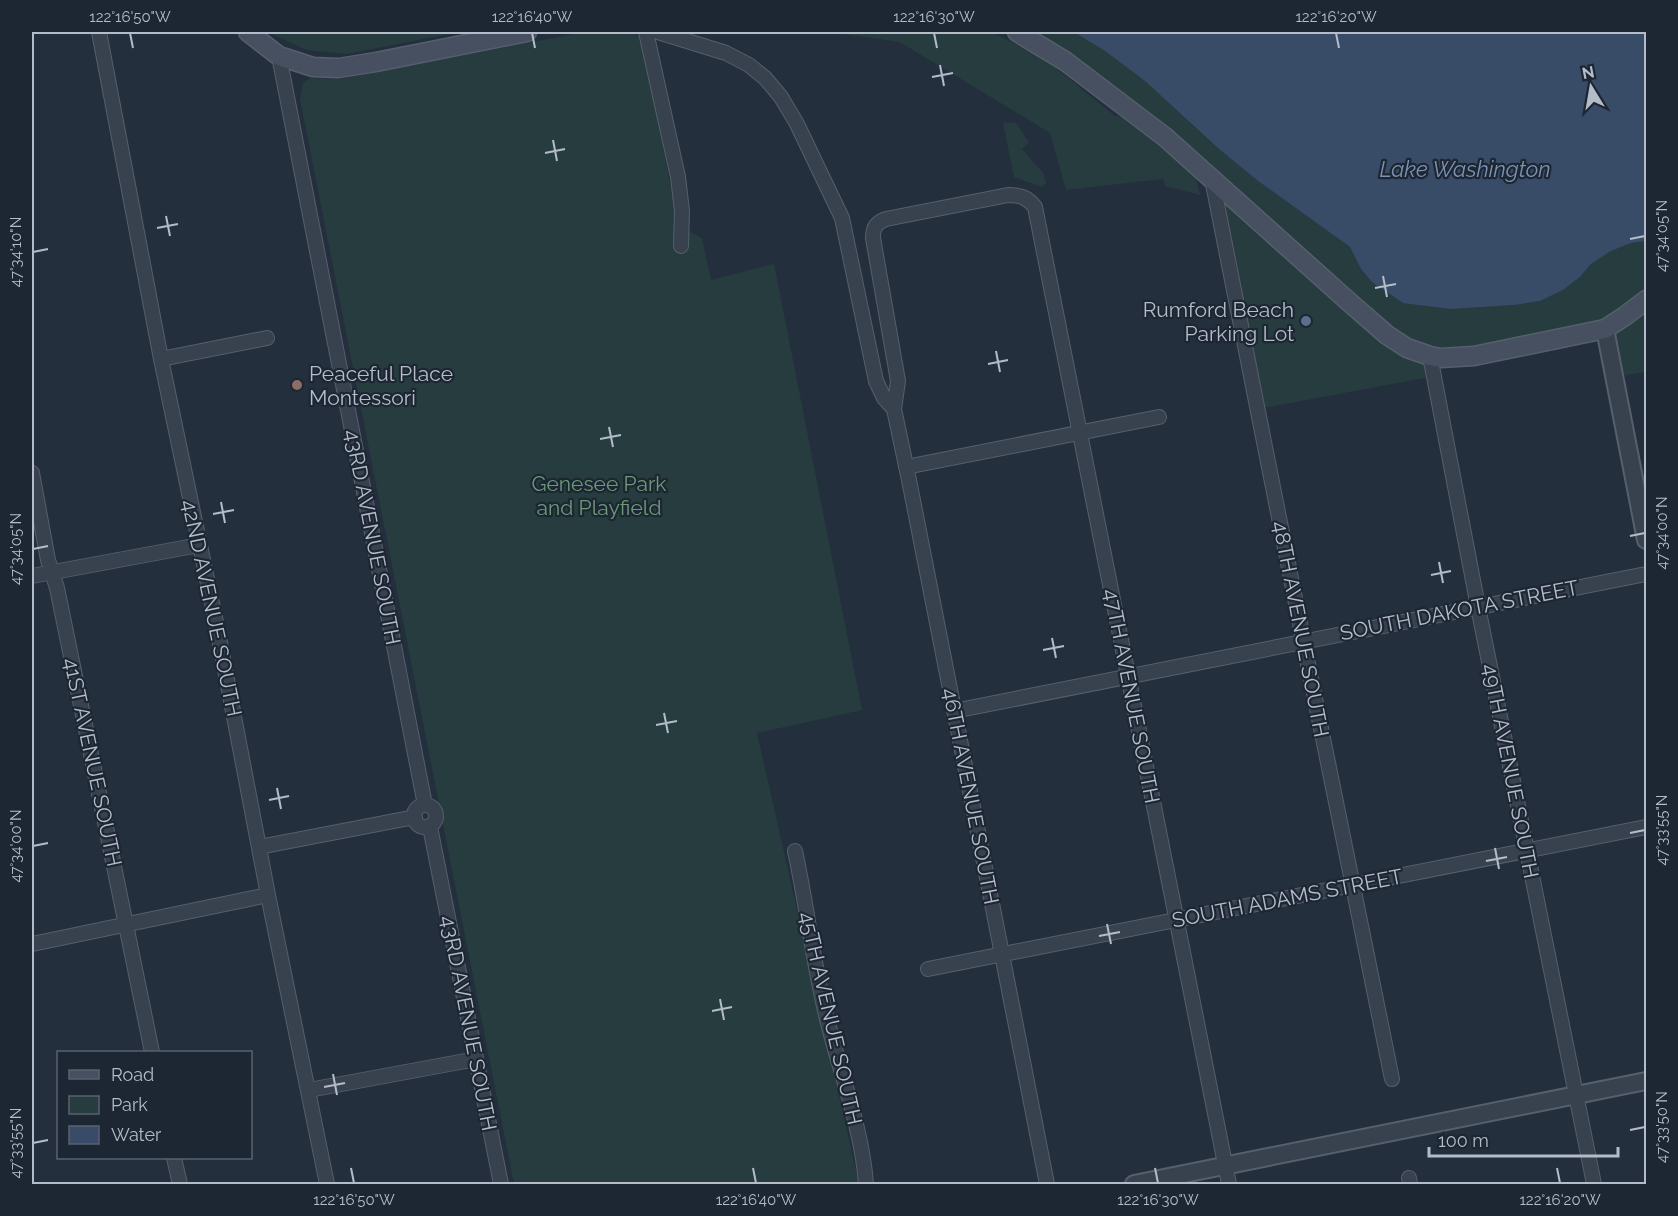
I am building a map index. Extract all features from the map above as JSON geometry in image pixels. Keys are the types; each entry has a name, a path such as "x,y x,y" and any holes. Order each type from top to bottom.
{"main road":[{"path":"248,32 279,56 313,67 339,68 527,32"},
{"path":"1017,32 1065,61 1165,137 1387,335 1407,348 1430,356 1449,358 1474,356 1605,329 1647,300"}],"street":[{"name":"42ND AVENUE SOUTH","path":"99,32 161,359 327,1185"},
{"path":"646,32 678,177 682,211 681,246"},
{"name":"46TH AVENUE SOUTH","path":"658,32 726,53 749,65 765,78 781,97 797,124 842,218 876,381 884,398 894,409"},
{"name":"43RD AVENUE SOUTH","path":"279,56 425,805"},
{"name":"48TH AVENUE SOUTH","path":"1212,178 1392,1079"},
{"name":"46TH AVENUE SOUTH","path":"1035,207 1028,199 1008,195 886,219 878,222 873,229 873,238 898,381 894,409 1047,1185"},
{"name":"47TH AVENUE SOUTH","path":"1035,207 1229,1185"},
{"path":"1605,329 1647,540"},
{"path":"161,359 267,338"},
{"name":"49TH AVENUE SOUTH","path":"1430,356 1594,1185"},
{"path":"906,467 1159,417"},
{"name":"41ST AVENUE SOUTH","path":"32,473 48,560 57,588 152,1051"},
{"path":"32,576 199,545"},
{"name":"SOUTH DAKOTA STREET","path":"954,711 1647,574"},
{"path":"425,805 430,806 434,811 434,823 430,827 421,826 415,817 417,809 425,805"},
{"path":"259,847 415,817"},
{"name":"43RD AVENUE SOUTH","path":"430,827 501,1185"},
{"name":"SOUTH ADAMS STREET","path":"928,969 1647,827"},
{"name":"45TH AVENUE SOUTH","path":"795,851 823,1003 854,1117 865,1166 866,1185"},
{"path":"32,944 268,895"},
{"path":"309,1090 476,1059"},
{"path":"1134,1185 1647,1081"},
{"path":"174,1159 180,1185"}],"green space":[{"path":"267,32 459,32 347,54 307,50"},
{"name":"Genesee Park and Playfield","path":"584,32 629,32 642,37 678,225 702,238 711,280 774,264 862,710 757,733 859,1184 514,1184 300,99 303,83 310,78 341,79"},
{"path":"829,32 992,32 1046,60 1115,116 1123,117 1146,134 1196,177 1200,195 1165,186 1163,179 1066,190 1050,133 900,42"},
{"path":"1026,32 1074,32 1105,51 1145,81 1219,149 1258,181 1350,247 1361,269 1451,309 1540,301 1563,290 1580,277 1591,264 1611,251 1631,243 1646,241 1646,372 1620,376 1596,326 1450,352 1430,377 1263,408 1212,170"},
{"path":"1003,122 1016,123 1029,142 1022,149 1044,174 1046,184 1042,187 1014,177"}],"water":[{"name":"Lake Washington","path":"1074,32 1646,32 1646,241 1631,243 1611,251 1591,264 1580,277 1563,290 1540,301 1451,309 1403,303 1372,282 1361,269 1350,247 1258,181 1219,149 1145,81 1105,51"}],"place":[{"name":"Rumford Beach Parking Lot","path":"1306,321"},
{"name":"Peaceful Place Montessori","path":"297,385"}]}
